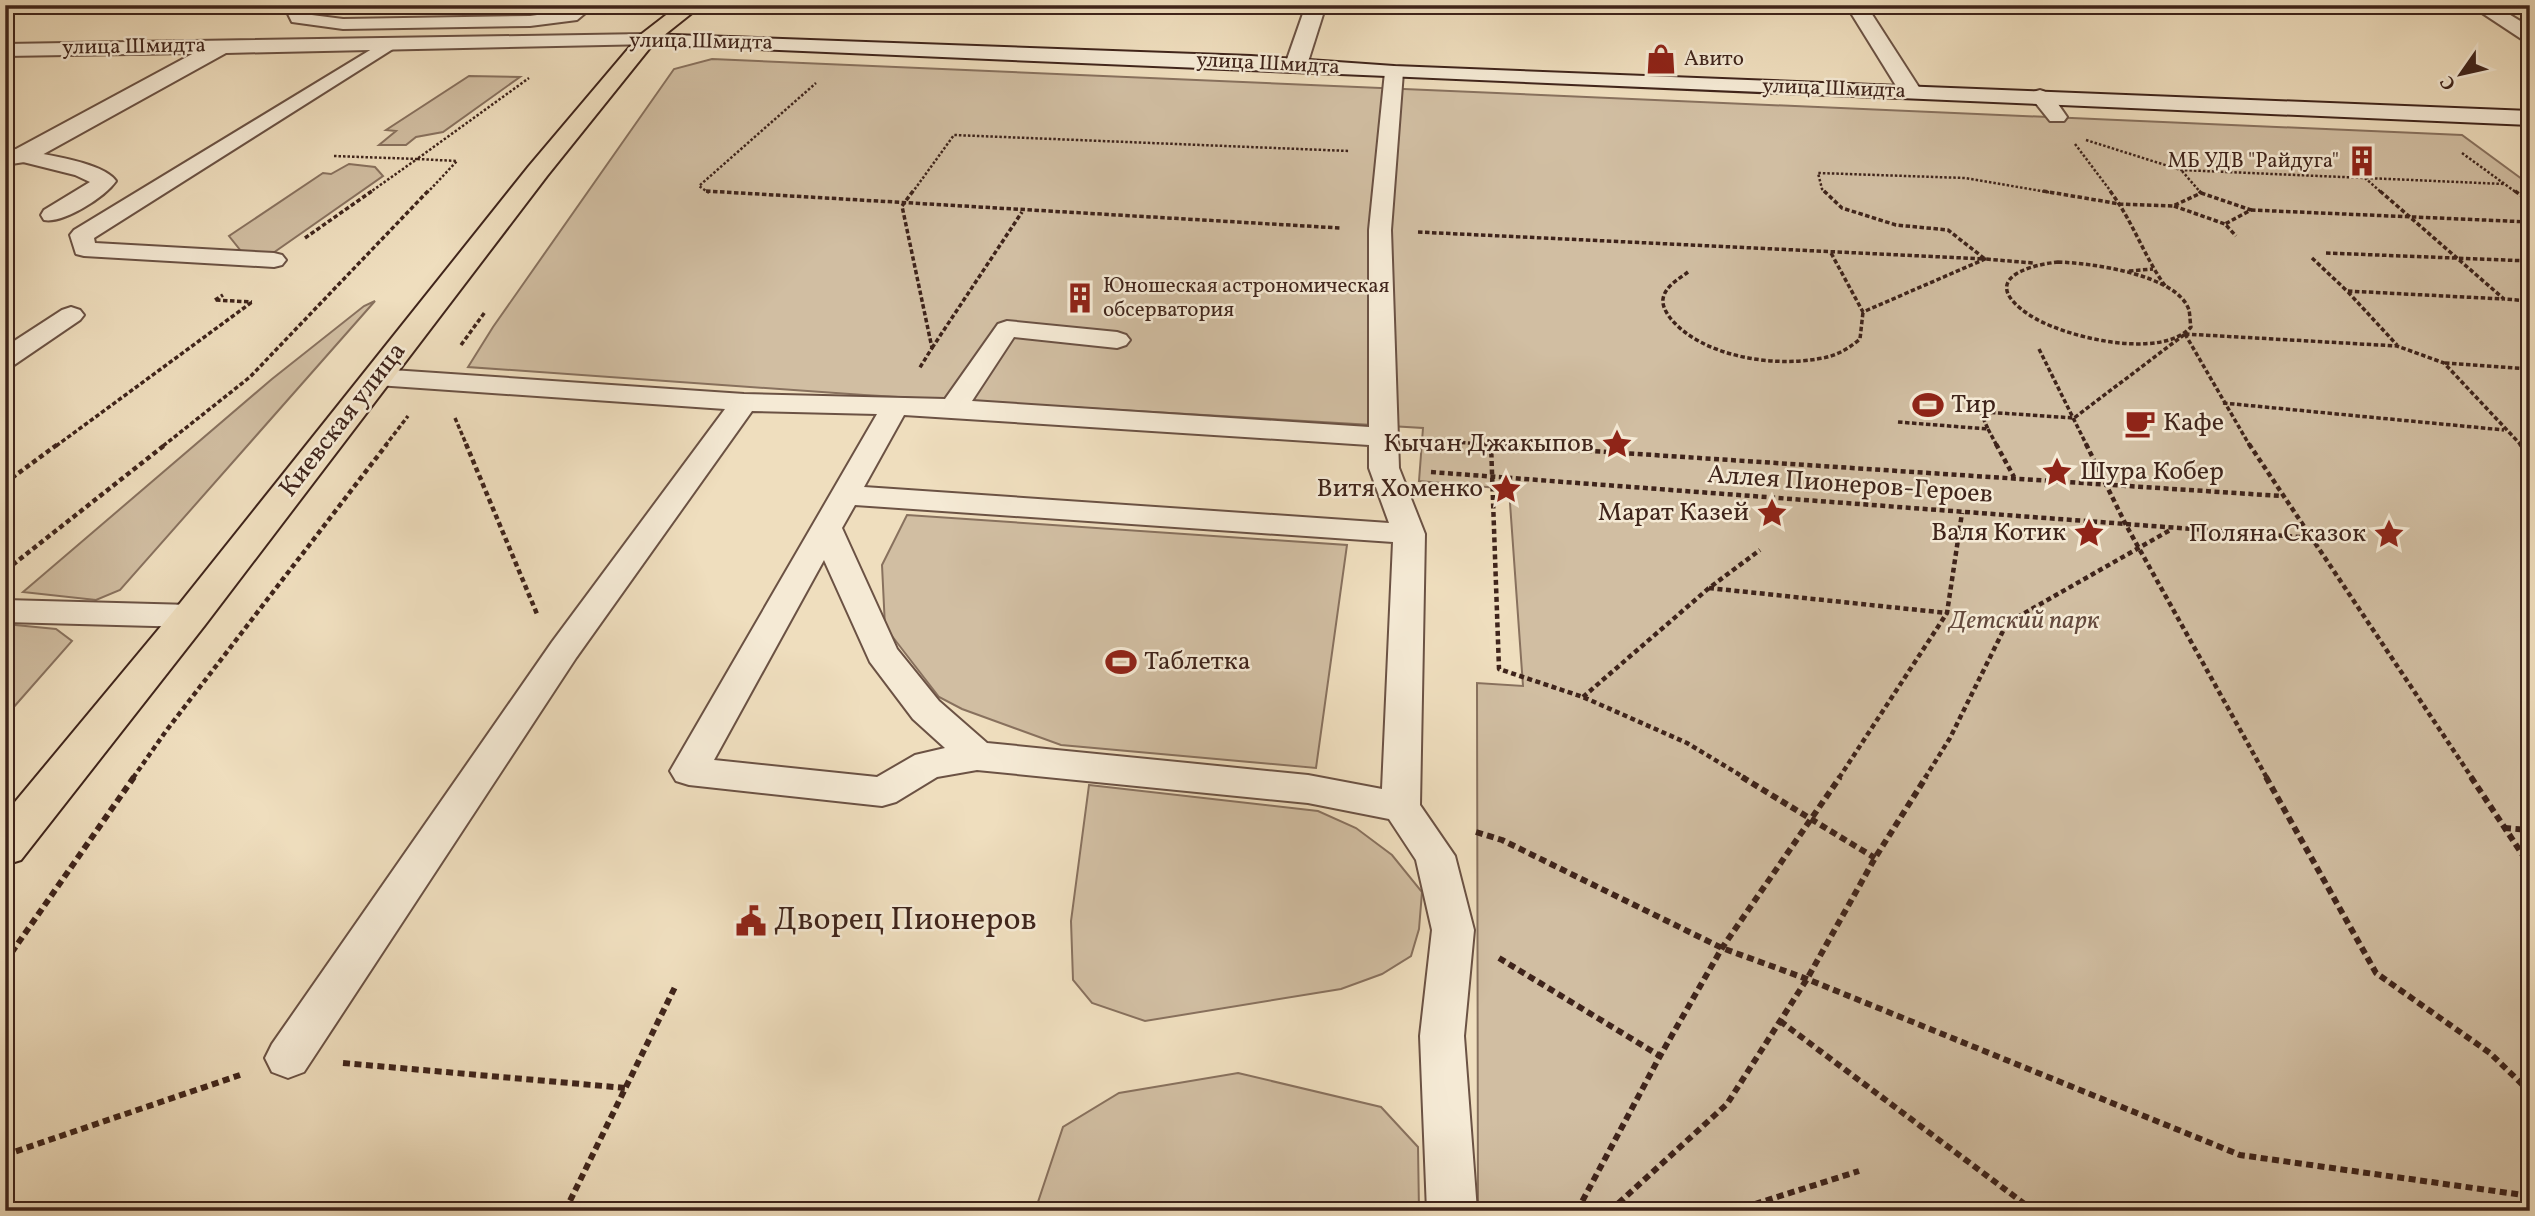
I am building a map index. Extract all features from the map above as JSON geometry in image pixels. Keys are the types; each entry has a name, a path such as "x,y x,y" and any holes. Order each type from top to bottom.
{"main road":[{"name":"Киевская улица","path":"5,847 191,616 538,171 646,40 692,5"},
{"path":"1296,65 1316,5"},
{"path":"1856,5 1911,92"},
{"path":"2480,5 2530,37"},
{"name":"улица Шмидта","path":"5,50 646,40 2530,118"},
{"path":"14,157 223,45"}],"lane":[{"path":"302,5 295,12 298,18 343,24 530,21 570,16 587,5"},
{"path":"481,5 540,10 530,21"},
{"path":"274,260 84,249 82,235 390,43"},
{"path":"1394,72 1380,230 1384,452 1409,534 1401,807 1435,856 1454,930 1442,1036 1452,1211"},
{"path":"2040,96 2057,117"},
{"path":"14,157 82,170 105,181 89,194 52,215"},
{"path":"5,359 71,315"},
{"path":"953,408 1007,329 1116,340"},
{"path":"377,377 690,404 744,402 953,408 1384,452"},
{"path":"288,1058 564,650 744,402"},
{"path":"894,408 689,771 882,792 928,765 977,756 1308,789 1401,807"},
{"path":"845,495 1409,534"},
{"path":"826,528 882,654 926,710 977,756"},
{"path":"5,611 191,616"}],"path":[{"path":"5,483 252,302 215,300 586,40"},
{"path":"2057,117 2120,204 2153,269 2167,289"},
{"path":"932,348 902,206 954,135 1385,153"},
{"path":"2068,135 2095,135"},
{"path":"2068,135 2181,170 2505,184"},
{"path":"2455,148 2530,202"},
{"path":"5,570 250,377 457,161 334,156"},
{"path":"2181,170 2202,193 2251,210 2530,222"},
{"path":"1970,411 2074,418 2185,334 2191,327 2190,311 2182,299 2167,289 2126,271 2079,262 2038,263 1984,259 1948,230 1896,225 1842,208 1822,189 1818,173 1965,178 2120,204 2173,206 2225,225 2236,236"},
{"path":"2365,178 2504,299"},
{"path":"2173,206 2202,193"},
{"path":"2225,225 2251,210"},
{"path":"894,408 1022,212"},
{"path":"2326,253 2530,261"},
{"path":"2312,258 2397,346"},
{"path":"2038,263 2012,274 2007,284 2009,294 2018,305 2052,326 2076,334 2127,344 2151,344 2185,334 2397,346 2444,363 2530,369"},
{"path":"2126,271 2153,269"},
{"path":"1688,272 1672,280 1664,290 1662,301 1666,313 1693,338 1741,355 1795,361 1820,359 1840,353 1860,339 1863,312"},
{"path":"2347,292 2530,301"},
{"path":"5,962 166,731 489,306"},
{"path":"2185,334 2223,403 2281,496 2313,538 2530,866"},
{"path":"2039,349 2126,525 2376,973 2490,1053 2530,1092"},
{"path":"2444,363 2530,454"},
{"path":"2223,403 2505,430"},
{"path":"1980,411 2015,478"},
{"path":"455,418 533,602"},
{"path":"1898,422 1988,429"},
{"path":"1491,444 1499,670 1583,697 1687,743 1875,858"},
{"name":"Аллея Пионеров-Героев","path":"1384,452 1491,444 2281,496"},
{"name":"Аллея Пионеров-Героев","path":"1384,452 1493,476 2313,538"},
{"path":"1577,1211 1660,1056 1722,948 1811,821 1947,613 1962,513"},
{"path":"1610,1211 1727,1104 1807,979 1875,858 1950,738 2007,623 2173,528"},
{"path":"1583,697 1709,588 1760,550"},
{"path":"1709,588 1947,613"},
{"path":"1401,807 1502,840 1722,948 1807,979 2239,1155 2530,1196"},
{"path":"2504,828 2530,830"},
{"path":"1454,930 1660,1056"},
{"path":"565,1211 676,985"},
{"path":"1780,1021 2034,1211"},
{"path":"1733,1211 1859,1171"}],"green space":[{"name":"Детский парк","path":"712,59 2462,135 2530,185 2530,1211 1478,1211 1477,683 1523,686 1509,489 1419,481 1423,428 864,395 468,367 493,327 674,69"},
{"path":"469,76 520,77 443,132 416,137 406,145 379,145 396,131 386,130"},
{"path":"349,164 375,167 383,176 273,253 241,251 229,236 323,173 331,174"},
{"path":"375,301 120,590 96,600 23,592 272,379 364,306"},
{"name":"Таблетка","path":"907,515 1347,545 1316,768 1061,745 962,709 939,697 885,627 882,565"},
{"path":"5,624 56,629 72,641 5,717"},
{"path":"1089,785 1318,811 1356,828 1392,855 1422,892 1419,929 1411,956 1382,974 1341,989 1145,1021 1092,1003 1073,980 1071,921"},
{"path":"1238,1073 1381,1107 1418,1147 1419,1211 1035,1211 1063,1127 1119,1093"}],"place":[{"name":"Авито","path":"1661,59"},
{"name":"МБ УДВ \"Райдуга\"","path":"2362,161"},
{"name":"Юношеская астрономическая обсерватория","path":"1080,298"},
{"name":"Тир","path":"1928,405"},
{"name":"Кафе","path":"2140,423"},
{"name":"Кычан Джакыпов","path":"1617,444"},
{"name":"Шура Кобер","path":"2057,472"},
{"name":"Витя Хоменко","path":"1506,489"},
{"name":"Марат Казей","path":"1772,513"},
{"name":"Валя Котик","path":"2089,533"},
{"name":"Поляна Сказок","path":"2389,534"},
{"name":"Таблетка","path":"1121,662"},
{"name":"Дворец Пионеров","path":"751,921"}]}
